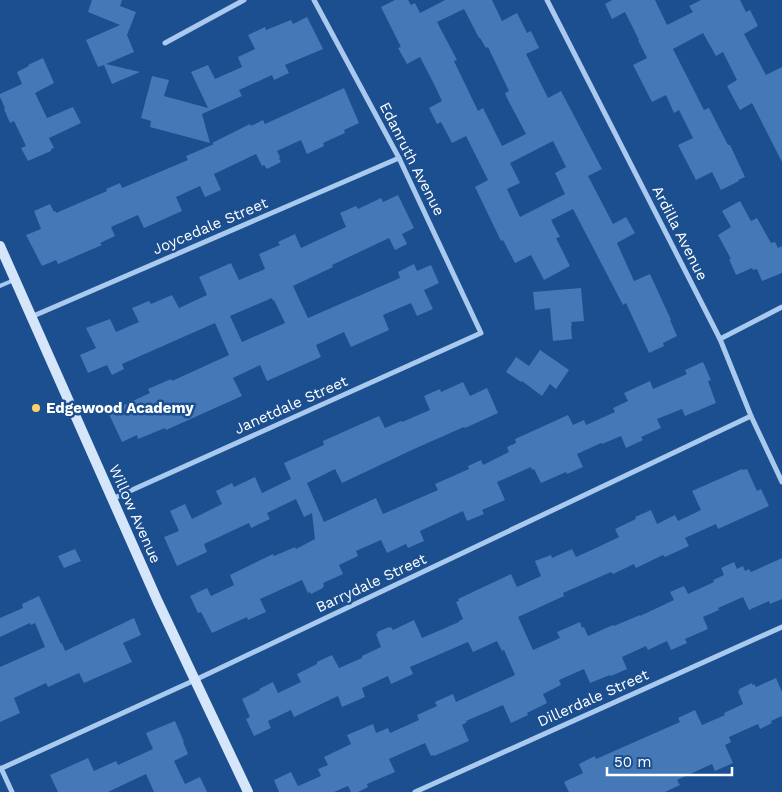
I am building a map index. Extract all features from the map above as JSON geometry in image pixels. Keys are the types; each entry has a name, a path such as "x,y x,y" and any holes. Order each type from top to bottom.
{"street":[{"path":"164,43 244,0"},
{"name":"Edanruth Avenue","path":"314,0 400,158 481,333"},
{"name":"Ardilla Avenue","path":"547,0 720,339 751,416 782,482"},
{"name":"Joycedale Street","path":"31,317 400,158"},
{"name":"Willow Avenue","path":"0,246 112,500 248,792"},
{"path":"720,339 782,307"},
{"name":"Janetdale Street","path":"112,500 481,333"},
{"name":"Barrydale Street","path":"1,768 195,680 751,416"},
{"name":"Dillerdale Street","path":"415,792 782,627"},
{"path":"1,768 12,792"}],"lane":[{"path":"0,286 16,280"}],"building":[{"path":"92,0 122,0 120,6 136,12 127,35 134,52 106,64 140,72 112,84 104,65 98,67 86,40 120,25 88,12"},
{"path":"395,0 408,0 411,5 415,3 420,13 445,0 492,0 502,21 517,13 527,33 531,31 539,48 526,54 548,98 561,91 602,169 588,176 613,224 626,217 635,233 617,243 634,281 650,274 677,336 663,343 664,346 649,353 626,303 623,305 573,209 551,220 560,237 556,238 570,266 544,280 531,255 515,263 503,240 501,241 475,187 488,180 466,136 452,143 441,122 437,124 429,108 442,101 434,84 420,57 407,64 398,48 401,47 381,7","holes":["464,9 479,38 486,48 488,47 509,91 505,93 507,98 526,134 502,146 483,108 478,111 454,61 457,60 437,22","553,141 566,167 555,173 565,194 520,217 507,189 520,183 510,163"]},
{"path":"612,0 655,0 667,25 693,12 689,6 701,0 740,0 746,12 750,10 758,26 744,34 766,75 782,67 782,162 752,103 740,110 727,86 737,80 723,52 716,56 703,33 673,49 704,110 709,108 728,145 730,145 745,177 721,190 712,172 696,180 678,145 693,138 679,110 674,113 666,95 652,102 633,65 647,58 625,12 612,19 605,4"},
{"path":"307,17 323,49 285,65 289,73 274,80 272,75 239,90 242,96 202,114 210,143 150,127 151,121 141,118 152,76 169,80 164,96 208,108 191,72 208,65 215,79 242,67 238,57 255,49 248,35 265,27 266,30 291,20 293,24"},
{"path":"43,58 54,83 35,93 47,118 73,107 81,123 49,138 54,148 28,161 21,148 26,146 14,121 10,123 0,94 22,84 17,72"},
{"path":"344,88 359,123 344,130 345,133 323,143 324,146 307,154 301,140 277,151 281,162 267,169 264,165 262,166 256,154 214,174 221,190 205,197 200,186 176,197 182,211 144,228 138,215 111,227 115,236 100,243 102,245 58,264 56,260 42,266 26,235 41,229 34,211 50,204 56,213 107,191 106,189 120,183 122,188 188,160 186,156 214,144 212,143 250,124 251,126 263,120 265,124"},
{"path":"398,195 414,228 402,234 407,244 395,250 389,238 293,286 308,318 400,278 398,272 414,264 417,271 431,265 439,283 424,290 433,309 417,316 411,303 383,315 389,330 351,347 344,332 316,345 321,357 267,381 260,365 233,378 242,396 166,430 165,428 138,439 137,435 122,442 107,410 123,403 124,405 150,393 148,389 171,379 172,381 229,355 215,323 122,364 124,369 112,375 107,365 88,373 80,355 96,348 86,328 110,319 116,332 139,322 132,308 149,301 151,304 172,295 179,308 207,295 199,277 231,263 239,280 265,269 259,254 280,245 278,242 295,234 301,248 346,227 340,213 356,206 358,209 381,198 383,202","holes":["272,298 285,323 242,342 230,316"]},
{"path":"740,201 751,221 757,218 771,243 775,242 778,248 782,246 782,273 762,281 757,269 753,270 752,268 736,275 729,259 731,259 718,235 731,227 722,211"},
{"path":"581,288 584,321 571,322 572,339 553,341 550,308 535,310 533,292"},
{"path":"540,350 569,370 556,389 550,384 542,396 506,372 516,357 529,366"},
{"path":"703,362 711,380 708,381 716,403 685,416 682,409 657,419 661,428 641,437 643,440 626,448 621,436 577,454 583,467 567,474 566,472 541,483 531,467 497,482 505,500 482,510 484,514 467,521 463,511 420,531 424,541 408,548 406,544 387,553 381,540 356,551 358,556 339,565 343,574 323,583 323,588 311,594 310,592 308,593 302,580 260,599 266,612 248,620 247,617 212,633 201,612 198,613 190,596 207,588 211,596 234,585 230,575 273,554 274,556 295,547 296,549 315,539 312,513 304,517 296,499 267,513 270,519 251,528 249,523 204,544 207,552 177,566 164,537 179,531 170,511 185,504 192,519 222,504 216,491 232,483 234,487 255,477 262,493 291,479 284,463 324,445 323,441 379,416 385,428 430,410 424,396 440,389 441,392 463,382 470,396 487,388 498,413 414,449 342,483 335,469 307,483 324,522 376,498 383,514 438,490 435,484 469,469 468,466 481,460 483,465 509,452 507,447 516,443 515,439 568,415 573,425 584,420 586,425 615,412 613,408 628,401 624,393 650,381 653,389 687,374 685,370"},
{"path":"742,469 747,469 757,491 761,489 769,506 718,529 716,524 685,538 689,546 665,557 663,555 636,568 634,564 613,574 611,572 563,593 564,596 518,617 533,650 560,638 557,632 580,622 588,636 640,616 674,600 670,592 684,586 688,594 714,582 713,580 724,575 721,568 734,562 737,569 743,566 745,571 749,569 751,572 782,558 782,599 770,604 769,601 749,610 743,597 703,617 708,629 685,639 687,643 671,650 667,641 648,650 646,646 622,657 627,669 590,683 584,669 559,680 561,685 543,694 547,703 511,723 503,705 466,721 462,725 469,741 434,756 431,756 425,743 389,759 395,772 367,784 368,787 358,792 351,792 348,786 334,792 279,792 274,780 291,772 298,786 321,776 318,769 328,765 324,757 351,744 347,735 373,724 376,733 388,728 390,733 419,720 417,715 437,706 435,702 453,694 456,702 515,675 504,650 502,651 497,641 473,652 468,642 410,667 413,674 391,684 388,676 362,688 365,697 342,707 338,696 294,717 291,710 268,721 271,728 254,736 246,719 250,717 242,699 273,682 278,693 301,682 297,674 332,655 339,668 362,658 362,656 381,647 376,634 389,627 393,630 414,620 422,638 459,622 463,619 456,602 459,601 458,599 511,574 517,587 541,576 535,561 551,555 552,558 572,549 576,557 619,537 615,529 651,510 657,524 675,515 678,521 701,510 692,491"},
{"path":"75,549 81,561 64,568 58,556"},
{"path":"39,596 65,651 134,618 141,635 123,643 132,662 84,683 79,673 48,687 46,683 14,698 20,713 0,722 0,667 45,647 35,623 31,625 30,623 0,637 0,618 23,608 22,604"},
{"path":"776,678 782,692 782,716 760,729 758,724 729,737 731,742 725,745 733,763 715,771 712,764 677,780 680,785 665,792 569,792 564,782 583,773 579,764 595,756 596,759 680,722 678,718 695,710 702,725 725,715 724,713 743,704 739,689 752,683 756,687"},
{"path":"175,721 188,754 174,761 185,784 200,777 207,792 154,792 146,774 108,792 58,792 50,775 88,758 94,771 116,761 118,765 153,749 146,733"}],"place":[{"name":"Edgewood Academy","path":"36,408"}]}
